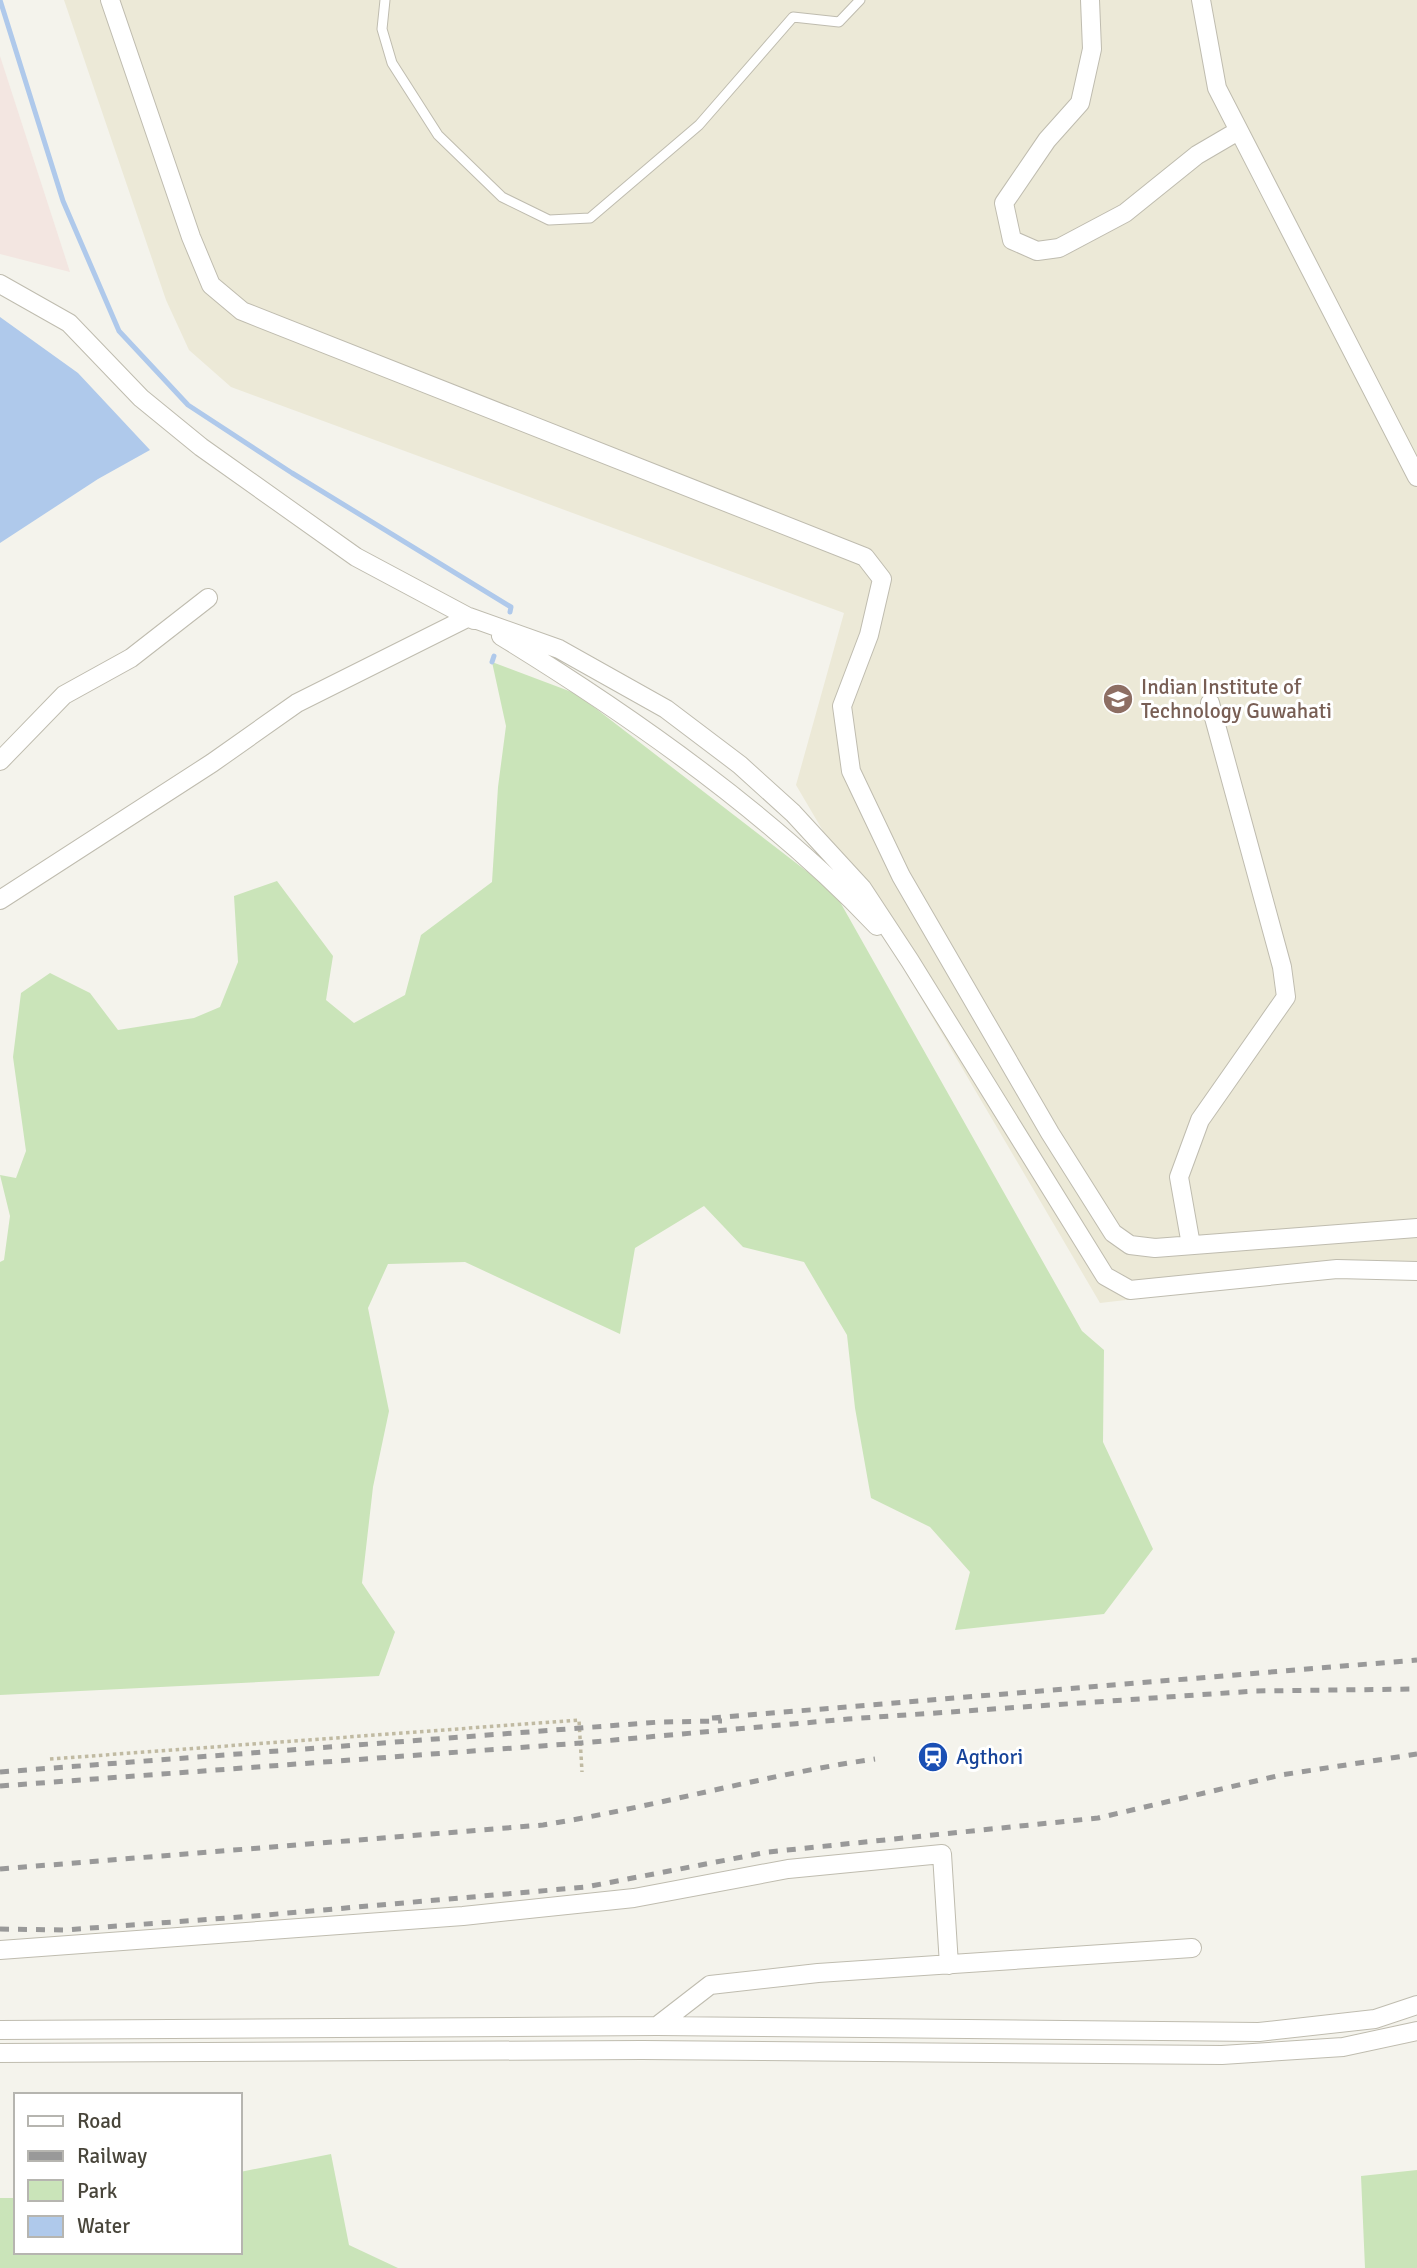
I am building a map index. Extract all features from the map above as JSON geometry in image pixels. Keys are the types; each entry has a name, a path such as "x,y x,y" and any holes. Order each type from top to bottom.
{"street":[{"path":"110,0 191,236 211,285 242,311 865,557 882,579 869,635 842,706 851,771 901,876 1050,1133 1113,1233 1130,1245 1155,1248 1417,1228"},
{"path":"1090,0 1092,49 1080,103 1047,140 1004,203 1012,240 1037,251 1059,248 1125,213 1197,155 1238,131"},
{"path":"1200,0 1217,88 1417,477"},
{"path":"0,284 69,323 141,398 201,447 356,557 469,617 547,665 657,739 828,874 910,961"},
{"path":"0,761 64,695 131,658 208,598"},
{"path":"0,900 212,763 297,703 469,617 559,649 666,709 740,765 793,813 862,888 1105,1276 1130,1290 1337,1269 1417,1271"},
{"path":"1191,1245 1179,1177 1200,1119 1286,996 1282,967 1210,704"},
{"path":"0,1950 463,1916 634,1898 788,1869 942,1853 949,1965"},
{"path":"657,2026 710,1985 818,1973 1192,1948"},
{"path":"0,2030 657,2026 1006,2027 1259,2032 1375,2019 1417,2005"},
{"path":"1006,2027 1007,2051"},
{"path":"0,2053 1007,2051 1274,2054 1355,2046 1417,2031"}],"lane":[{"path":"385,0 382,29 391,63 438,135 502,197 549,220 590,218 699,125 793,17 839,22 860,0"}],"path":[{"path":"51,1759 579,1720 582,1772"}],"shaded area":[{"name":"Indian Institute of Technology Guwahati","path":"64,0 1417,0 1417,1277 1358,1273 1100,1303 796,785 844,613 231,387 189,350 166,300"},
{"path":"0,56 70,272 0,254"}],"green space":[{"path":"492,662 577,694 835,893 1082,1331 1104,1350 1103,1442 1153,1549 1104,1614 955,1630 970,1572 930,1527 871,1498 855,1408 847,1335 804,1262 743,1247 704,1206 635,1248 620,1334 465,1262 388,1264 368,1308 389,1411 373,1487 362,1583 395,1632 379,1676 0,1695 0,1262 4,1260 10,1216 0,1175 16,1178 26,1151 13,1057 21,993 50,973 90,993 118,1030 194,1018 220,1007 238,962 234,896 277,881 333,956 326,1000 354,1023 405,995 421,935 492,882 498,787 506,726"},
{"path":"331,2154 349,2245 398,2268 0,2268 0,2198 14,2198 14,2254 242,2254 242,2172"},
{"path":"1417,2170 1417,2268 1365,2268 1361,2176"}],"water":[{"path":"0,317 78,373 150,450 98,479 0,543"}],"waterway":[{"path":"0,0 63,201 119,331 188,405 292,473 511,607 510,612"},
{"path":"492,662 494,656"}],"railway":[{"path":"712,1718 1417,1660"},
{"path":"0,1786 581,1743 848,1719 1255,1691 1417,1689"},
{"path":"0,1772 660,1722 722,1721"},
{"path":"0,1929 64,1930 586,1887 768,1852 1098,1818 1281,1775 1417,1754"},
{"path":"0,1869 543,1825 875,1759"}],"place":[{"name":"Indian Institute of Technology Guwahati","path":"1118,699"},
{"name":"Agthori","path":"933,1757"}]}
